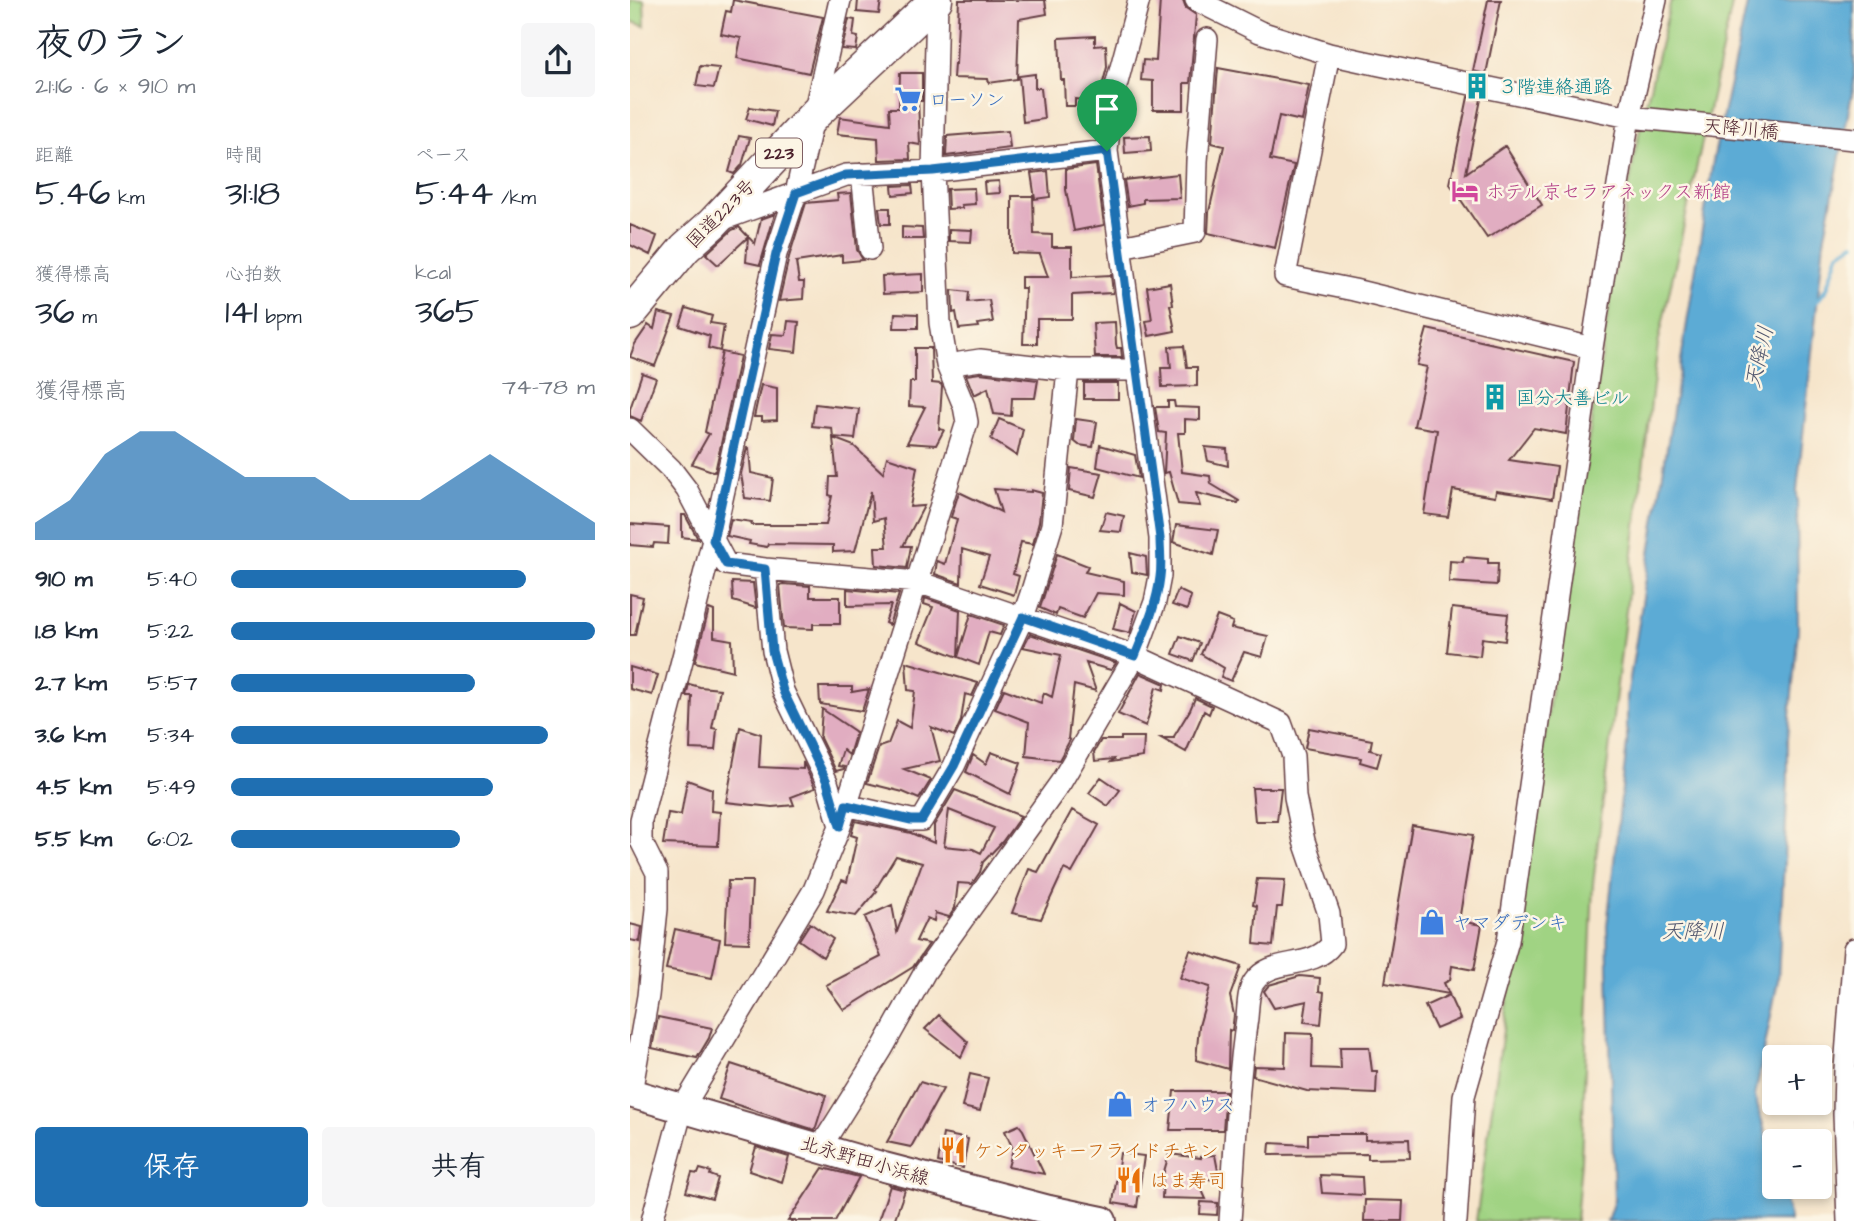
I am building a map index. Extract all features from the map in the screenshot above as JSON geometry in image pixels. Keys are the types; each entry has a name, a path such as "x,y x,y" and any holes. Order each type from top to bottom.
{"highway":[{"name":"国道223号","path":"630,314 685,248 713,223 816,113 936,0"}],"main road":[{"name":"北永野田小浜線","path":"631,1093 1025,1204 1102,1221"}],"street":[{"path":"631,1093 648,996 657,909 657,873 641,841 641,820 713,540 776,254 796,193 816,113 839,0"},
{"path":"652,1221 682,1109 814,890 840,826 967,422 964,407 947,365 940,323 933,171 936,0"},
{"path":"820,1148 882,1049 925,972 1061,782 1135,656 1155,602 1160,576 1160,538 1107,151 1111,105 1139,0"},
{"name":"天降川橋","path":"1196,0 1260,32 1329,54 1629,117 1854,139"},
{"path":"1456,1221 1464,1096 1508,941 1592,348 1629,117 1656,0"},
{"path":"1121,247 1195,232 1196,160 1208,39"},
{"path":"1329,54 1285,276 1354,290 1592,348"},
{"path":"713,223 846,175 933,171 1107,151"},
{"path":"862,174 870,249"},
{"path":"947,365 980,360 1068,370 1138,370"},
{"path":"846,805 911,820 922,820 954,766 1023,617 1052,525 1068,370"},
{"path":"630,429 671,469 687,490 726,564 918,582 1135,656 1281,723 1293,756 1295,797 1304,841 1331,926 1332,944 1326,953 1302,963 1269,968 1252,983 1241,1059 1230,1221"},
{"path":"765,569 772,651 783,691 827,782 840,826"},
{"path":"1847,1221 1845,1069 1854,949"}],"green space":[{"path":"630,0 644,0 645,26 630,21"},
{"path":"1671,0 1733,0 1658,344 1593,884 1576,1221 1476,1221 1566,585 1614,275 1636,146"}],"water":[{"name":"天降川","path":"1748,0 1854,0 1854,83 1824,241 1797,491 1798,629 1788,738 1778,980 1765,1045 1762,1045 1762,1061 1755,1096 1764,1129 1762,1129 1762,1199 1784,1199 1790,1221 1607,1221 1614,1200 1607,926 1627,743 1627,697 1713,161"}],"building":[{"path":"733,0 823,17 809,73 737,58 741,38 721,34 726,11 731,12"},
{"path":"858,0 881,0 879,14 857,12"},
{"path":"959,0 1045,0 1047,14 1019,19 1017,79 989,83 988,79 953,78"},
{"path":"1160,0 1183,0 1186,8 1196,15 1190,83 1184,83 1184,110 1153,110 1153,81 1141,80 1143,60 1156,61"},
{"path":"1488,0 1501,0 1486,74 1473,71"},
{"path":"849,19 855,20 853,36 858,37 856,50 842,49"},
{"path":"1095,36 1095,46 1106,45 1107,67 1098,102 1075,99 1075,106 1065,106 1059,38"},
{"path":"700,66 719,68 714,88 696,86"},
{"path":"1218,68 1309,85 1302,121 1279,116 1270,160 1294,165 1275,248 1208,233 1209,212 1224,146 1212,143"},
{"path":"900,73 922,73 922,101 918,101 920,145 909,143 910,159 879,160 878,138 837,134 840,117 890,124 889,108 899,108"},
{"path":"1035,74 1035,88 1041,88 1044,119 1023,122 1019,76"},
{"name":"ホテル京セラアネックス新館","path":"1468,97 1481,99 1466,173 1505,146 1542,205 1487,238 1450,184"},
{"path":"750,107 775,111 772,126 746,119"},
{"path":"1008,131 1010,148 946,156 947,136"},
{"path":"739,136 750,138 742,165 734,174 729,172"},
{"path":"1150,136 1151,151 1125,153 1124,137"},
{"path":"1096,165 1104,225 1074,231 1066,190 1066,169"},
{"path":"1048,171 1050,197 1035,199 1031,173"},
{"path":"1178,174 1180,198 1143,199 1143,203 1128,206 1124,180"},
{"path":"999,181 1000,193 985,194 984,182"},
{"path":"912,185 913,193 893,195 892,186"},
{"path":"974,188 975,204 948,209 947,189"},
{"path":"851,193 857,250 863,260 842,262 842,255 796,262 799,282 804,282 803,299 779,301 806,203 838,200 837,194"},
{"path":"1012,196 1033,196 1034,234 1052,235 1052,247 1072,247 1072,277 1111,275 1113,293 1072,295 1072,319 1037,319 1037,344 1023,344 1025,288 1021,288 1021,277 1048,277 1040,254 1012,253"},
{"path":"879,208 890,208 890,224 881,224"},
{"path":"775,214 760,265 746,262 748,237 718,265 706,254 732,230 739,227 755,244 761,219"},
{"path":"630,225 657,236 650,255 630,245"},
{"path":"902,227 922,228 923,239 902,239"},
{"path":"949,229 972,230 971,242 949,241"},
{"path":"923,274 923,292 883,294 882,276"},
{"path":"1170,283 1173,305 1170,305 1175,331 1149,336 1146,321 1152,320 1147,287"},
{"path":"952,290 969,292 968,302 989,300 993,322 959,329 956,312 953,313"},
{"path":"686,308 712,316 710,323 724,325 720,351 708,348 710,336 680,326"},
{"path":"658,312 674,316 655,366 630,357 648,325 654,329"},
{"path":"895,313 918,314 918,328 894,328"},
{"path":"788,321 799,322 796,352 769,349 772,334 786,335"},
{"path":"1115,322 1116,344 1117,348 1121,348 1122,357 1095,357 1093,323"},
{"name":"国分大善ビル","path":"1427,329 1574,362 1566,434 1534,428 1509,460 1557,467 1552,499 1496,491 1495,497 1453,490 1448,517 1424,514 1437,430 1414,426 1427,367 1417,365"},
{"path":"1184,346 1187,367 1197,367 1197,386 1162,387 1161,368 1171,368 1169,347"},
{"path":"915,348 931,348 932,383 941,384 942,387 939,429 944,430 936,445 907,443 925,407 909,406 910,382 915,382"},
{"path":"722,352 740,356 715,472 692,464 709,434 705,432"},
{"path":"642,373 656,378 641,421 630,416 630,409"},
{"path":"980,373 1038,380 1035,398 1012,398 1011,416 994,414 988,388 974,395 966,375"},
{"path":"1084,383 1118,383 1118,399 1084,399"},
{"path":"761,385 777,388 777,420 762,421 762,417 754,417"},
{"path":"1168,401 1174,401 1175,407 1200,408 1200,420 1185,419 1185,433 1178,433 1182,472 1210,476 1211,484 1239,501 1238,503 1196,493 1200,506 1178,504 1169,472 1164,473 1166,433 1159,432 1155,407 1168,407"},
{"path":"815,404 859,409 855,439 833,437 832,428 812,426"},
{"path":"999,419 1023,429 1017,456 991,439"},
{"path":"1076,419 1097,422 1093,447 1079,445 1074,441"},
{"path":"833,438 854,446 883,473 887,457 917,467 910,507 924,506 903,546 911,546 907,568 876,565 875,547 887,547 884,518 873,521 871,491 855,551 833,552 833,545 768,544 767,547 727,536 731,519 752,522 751,525 826,525 832,496 829,495 830,477 837,477"},
{"path":"1100,445 1135,455 1139,478 1097,467"},
{"path":"1205,447 1227,449 1228,466 1208,461"},
{"path":"747,448 751,473 773,478 770,501 745,498 741,474"},
{"path":"1071,468 1102,473 1095,497 1069,491"},
{"path":"994,489 1042,493 1033,544 1021,542 1013,574 1019,576 1014,595 980,584 989,557 962,549 961,583 935,574 937,561 945,564 957,519 951,517 959,492 1001,512"},
{"path":"1106,512 1124,516 1121,532 1100,530"},
{"path":"682,515 685,515 698,539 682,537"},
{"path":"630,524 669,527 668,544 654,543 653,547 630,545"},
{"path":"1176,525 1218,530 1213,555 1173,542"},
{"path":"1130,553 1146,557 1147,575 1132,572"},
{"path":"1057,554 1088,566 1085,572 1124,581 1124,595 1096,593 1083,618 1058,609 1056,615 1040,608"},
{"path":"1464,557 1488,559 1488,563 1498,563 1497,585 1449,582 1450,561 1463,562"},
{"path":"732,582 753,583 756,608 733,601"},
{"path":"780,585 810,586 810,597 840,597 840,624 813,624 813,629 784,628"},
{"path":"847,589 899,594 889,625 885,623 891,605 847,606"},
{"path":"1178,590 1191,596 1187,610 1172,605"},
{"path":"630,594 643,597 635,635 630,635"},
{"path":"925,598 960,610 958,657 919,642 933,607 924,604"},
{"path":"1120,603 1136,611 1130,633 1113,629"},
{"path":"1452,608 1508,614 1505,641 1482,638 1480,656 1447,652"},
{"path":"709,609 714,611 714,637 732,640 733,671 695,662"},
{"path":"971,614 1004,625 1000,635 989,632 979,665 958,657"},
{"path":"1217,616 1233,622 1231,628 1268,636 1262,657 1244,652 1231,681 1221,677 1224,668 1201,654"},
{"path":"1030,634 1116,663 1111,670 1086,663 1096,691 1074,685 1070,740 1059,760 1026,756 1029,722 995,709 1004,689 1041,703 1044,693 1052,697 1061,655 1023,647"},
{"path":"1180,636 1200,643 1193,661 1173,654"},
{"path":"906,662 978,683 972,696 965,694 961,721 954,736 931,727 940,761 904,769 931,780 919,799 867,783 879,747 888,744 897,721 910,728 915,691 908,690"},
{"path":"630,667 658,675 652,695 630,689"},
{"path":"1140,673 1165,684 1164,690 1156,687 1146,726 1118,714"},
{"path":"689,684 720,689 712,728 717,729 715,750 690,749 692,696 686,696"},
{"path":"819,687 852,687 852,692 869,689 862,711 820,704"},
{"path":"1195,698 1212,706 1209,714 1204,711 1186,752 1161,738 1173,738"},
{"path":"822,709 856,732 849,755 843,750 838,766 845,767 844,769 836,771 820,738"},
{"path":"740,727 761,734 759,767 803,769 803,762 815,788 791,797 794,805 772,807 726,802"},
{"path":"1309,728 1372,740 1370,750 1381,753 1377,767 1360,762 1361,758 1305,748"},
{"path":"1121,737 1144,737 1143,757 1111,762 1114,759 1095,761 1094,752 1101,740 1121,740"},
{"path":"991,752 1021,763 1010,794 966,772 973,755 986,764"},
{"path":"1101,777 1120,790 1108,806 1089,793"},
{"path":"687,780 712,789 711,811 720,812 718,846 663,844 668,813 681,815"},
{"path":"1252,788 1281,788 1277,821 1255,821"},
{"path":"955,790 1021,816 983,862 972,884 958,883 955,908 949,917 935,913 934,921 927,918 916,941 929,944 913,967 844,1010 826,985 881,957 865,917 892,905 897,932 922,863 896,856 875,890 877,891 856,916 827,911 842,880 847,882 857,837 851,835 855,821 911,833 934,843 934,825","holes":["949,810 994,828 981,853 973,849 944,846"]},
{"path":"1072,810 1099,825 1072,873 1064,869 1041,919 1012,913 1029,869 1038,872"},
{"path":"1412,825 1473,835 1459,921 1482,925 1474,970 1452,966 1450,980 1444,983 1449,994 1385,983"},
{"path":"1257,879 1285,880 1282,907 1277,907 1273,946 1254,944 1257,906 1253,905"},
{"path":"728,881 752,881 749,943 725,942"},
{"path":"810,923 833,939 823,957 799,940"},
{"path":"630,924 642,927 640,942 630,940"},
{"path":"675,929 720,939 712,978 666,969"},
{"path":"1190,950 1241,966 1230,996 1234,1015 1232,1031 1229,1030 1228,1069 1196,1060 1199,1026 1210,987 1180,978"},
{"path":"1300,976 1320,978 1319,991 1324,992 1321,1024 1304,1022 1307,1001 1274,1008 1264,991 1269,985"},
{"path":"1449,995 1460,1019 1436,1029 1425,1006"},
{"path":"939,1015 968,1042 961,1057 925,1029"},
{"path":"658,1017 712,1028 697,1058 652,1048"},
{"path":"1286,1033 1313,1034 1312,1068 1341,1069 1340,1047 1369,1047 1372,1071 1377,1071 1376,1094 1307,1091 1253,1076 1254,1066 1285,1067"},
{"path":"731,1064 826,1095 815,1130 719,1099"},
{"path":"970,1074 988,1078 980,1111 962,1107"},
{"path":"920,1082 943,1089 911,1147 887,1142"},
{"path":"1174,1091 1226,1091 1223,1130 1170,1130"},
{"path":"1019,1125 1044,1174 1008,1167 1013,1149 1005,1131"},
{"name":"ケンタッキーフライドチキン","path":"943,1134 968,1139 963,1168 938,1162"},
{"path":"1308,1134 1365,1134 1365,1140 1409,1139 1410,1158 1368,1159 1368,1154 1269,1155 1270,1143 1308,1145"},
{"path":"756,1147 789,1157 782,1182 749,1171"},
{"name":"はま寿司","path":"1120,1153 1144,1156 1137,1207 1113,1203"},
{"path":"1169,1154 1201,1158 1215,1155 1220,1181 1196,1177 1206,1199 1162,1198 1163,1175"},
{"path":"823,1168 859,1177 835,1221 788,1221"},
{"path":"700,1169 711,1172 710,1175 718,1178 712,1199 686,1192 692,1173 698,1174"},
{"path":"1320,1175 1362,1177 1363,1195 1322,1193"},
{"path":"890,1186 905,1190 894,1221 878,1221"},
{"path":"1365,1200 1403,1201 1402,1221 1364,1221"},
{"path":"1201,1202 1218,1203 1217,1215 1200,1214"}],"waterway":[{"path":"1816,302 1827,288 1838,254 1854,243"}],"place":[{"name":"３階連絡通路","path":"1477,86"},
{"name":"ローソン","path":"908,99"},
{"name":"ホテル京セラアネックス新館","path":"1465,191"},
{"name":"国分大善ビル","path":"1495,397"},
{"name":"ヤマダデンキ","path":"1432,922"},
{"name":"オフハウス","path":"1120,1104"},
{"name":"ケンタッキーフライドチキン","path":"953,1150"},
{"name":"はま寿司","path":"1129,1180"}],"route":[{"path":"1107,151 1160,538 1160,576 1155,602 1135,656 1023,617 954,766 922,820 911,820 846,805 840,826 827,782 783,691 772,651 765,569 726,564 713,540 776,254 796,193 846,175 933,171 1107,151"}]}
